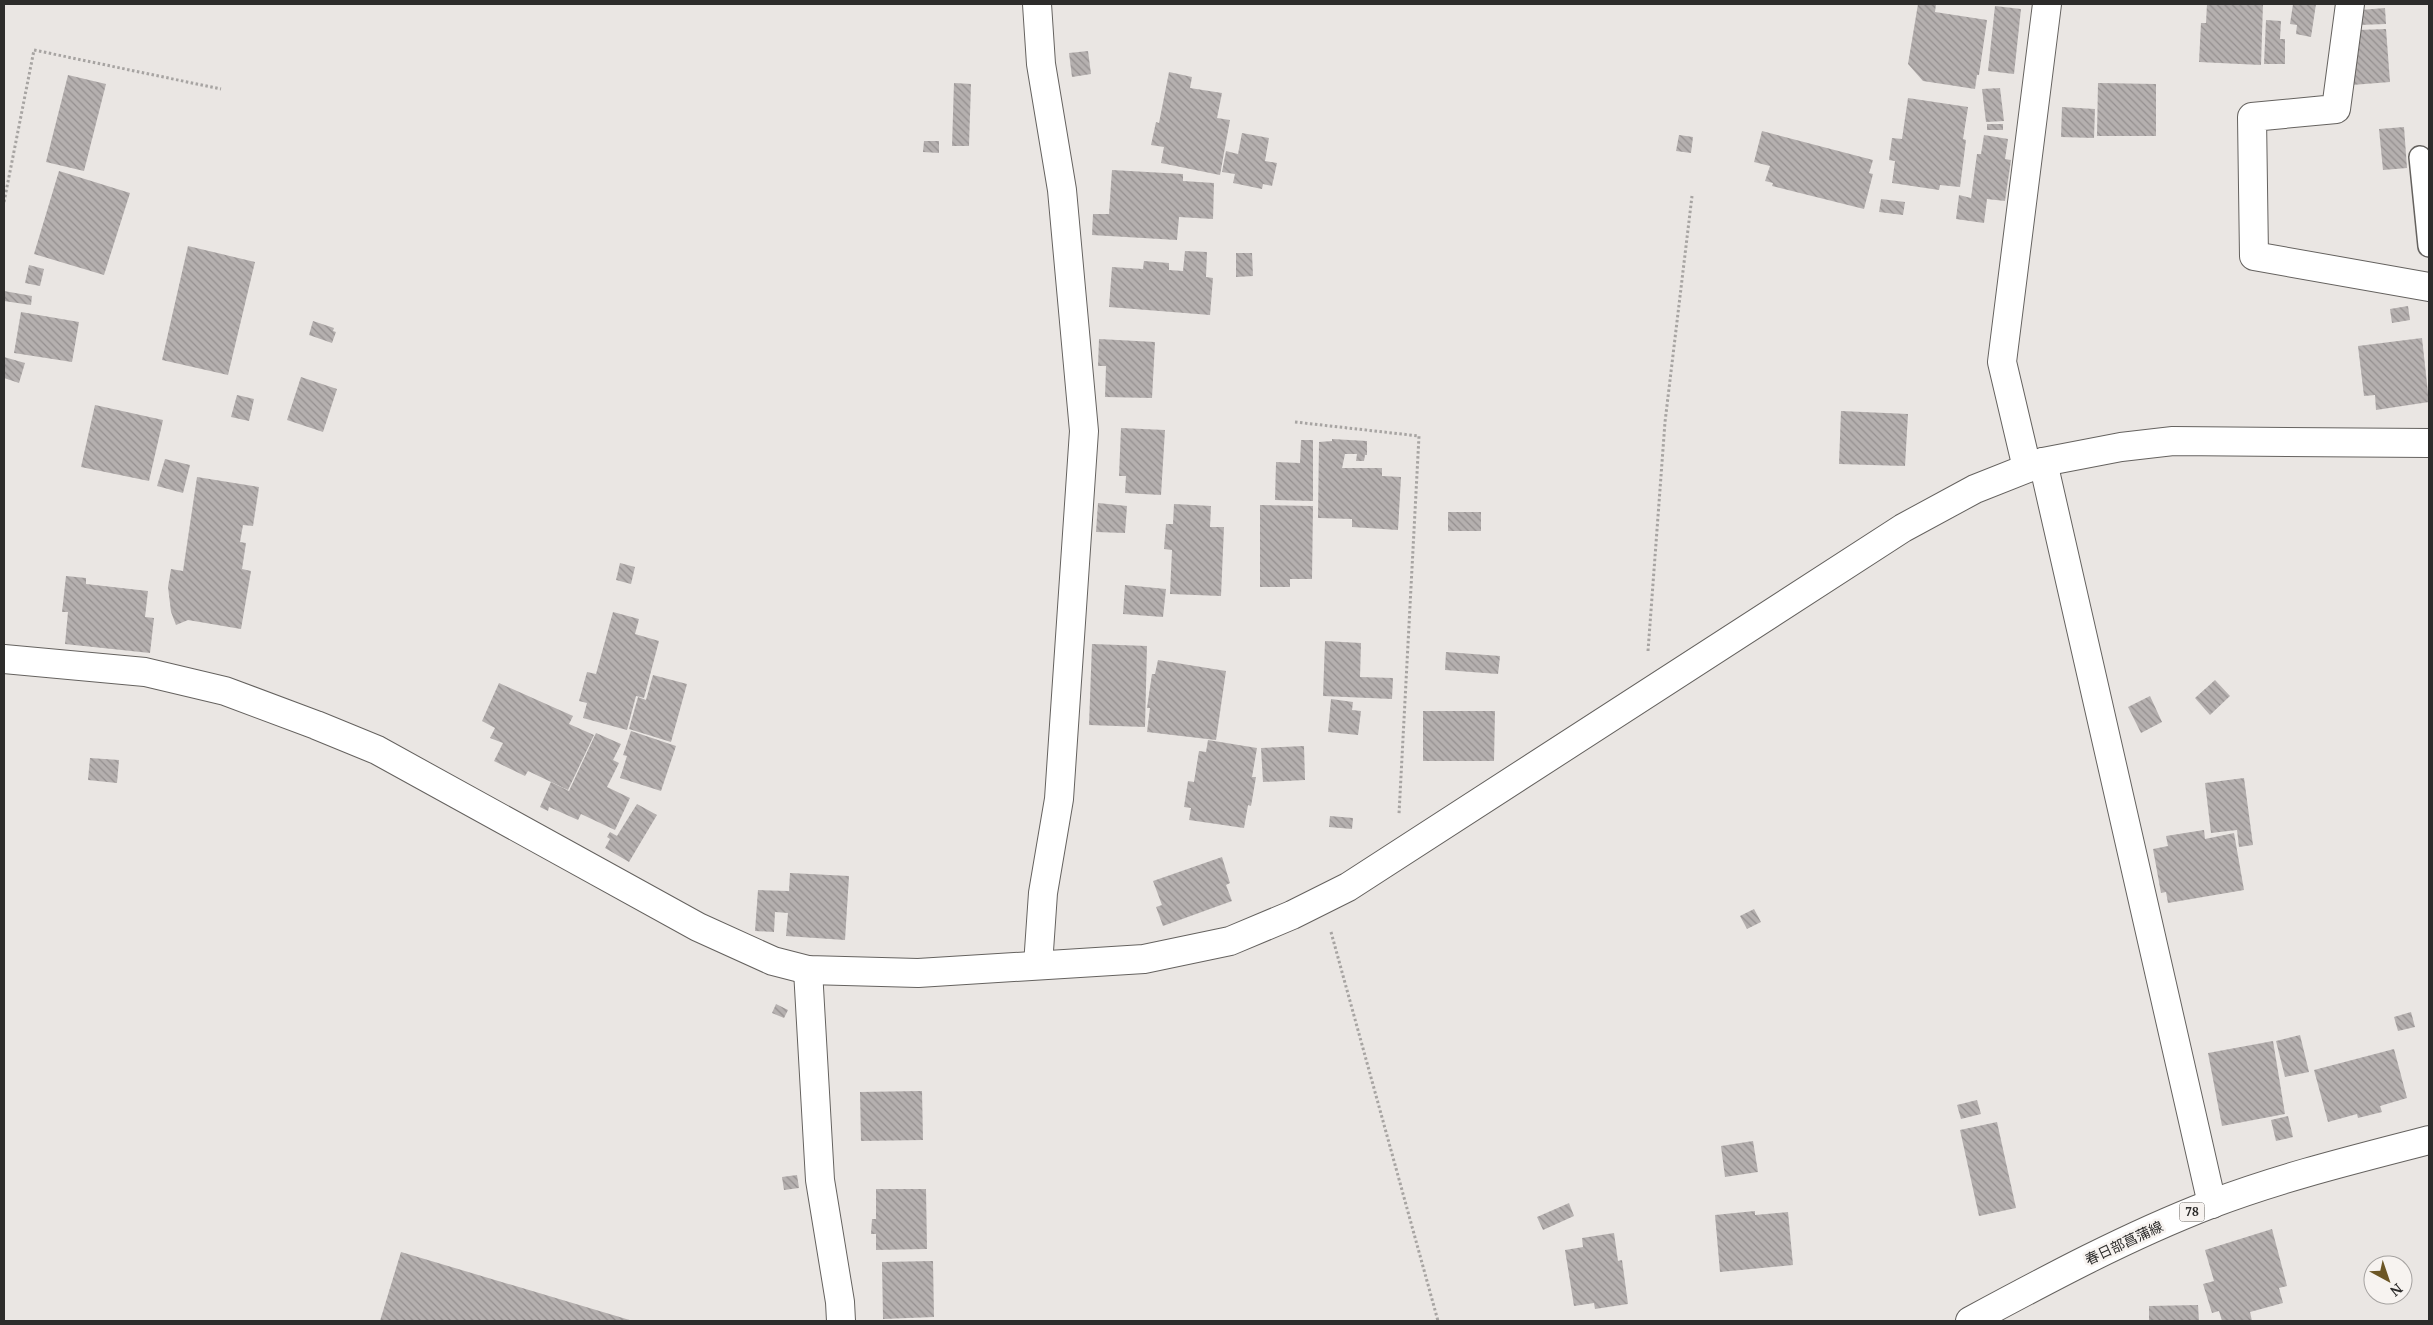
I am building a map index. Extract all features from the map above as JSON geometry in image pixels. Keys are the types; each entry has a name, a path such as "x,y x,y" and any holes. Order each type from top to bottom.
{"street":[{"path":"1037,4 1040,64 1062,190 1084,431 1059,799 1043,893 1038,965"},
{"path":"2048,4 2002,362 2035,465 2212,1204"},
{"path":"2350,4 2336,110 2252,117 2254,256 2429,287"},
{"path":"4,659 145,672 225,691 316,725 377,750 698,927 773,960 808,970 918,973 1144,959 1230,941 1348,887 1903,528 1975,489 2035,465 2121,447 2173,441 2429,443"},
{"path":"808,970 820,1180 840,1302 841,1321"},
{"name":"春日部菖蒲線","path":"1970,1321 2110,1248 2212,1204 2323,1167 2429,1140"}],"lane":[{"path":"2420,157 2429,246"}],"path":[{"path":"4,202 34,50 220,89"},
{"path":"1654,689 1647,666 1663,442 1692,196"},
{"path":"1295,422 1419,436 1398,825 1414,844"},
{"path":"1322,900 1438,1321"}],"building":[{"path":"1918,4 1936,4 1935,12 1987,20 1979,75 1977,75 1975,89 1923,81 1908,64"},
{"path":"2207,4 2263,4 2261,65 2199,62 2201,23 2206,23"},
{"path":"2293,4 2316,4 2311,37 2296,34 2297,25 2290,24"},
{"path":"1995,6 2021,9 2014,74 1988,71"},
{"path":"2385,8 2386,24 2359,25 2360,10"},
{"path":"2266,20 2281,21 2280,39 2285,39 2285,64 2264,64"},
{"path":"2386,29 2390,82 2352,85 2357,30"},
{"path":"1088,51 1091,74 1072,77 1069,53"},
{"path":"1169,72 1192,77 1190,88 1222,93 1217,118 1230,120 1220,175 1161,163 1164,147 1151,145 1156,122 1159,123"},
{"path":"68,75 106,84 84,171 46,162"},
{"path":"954,83 971,84 969,146 952,146"},
{"path":"2098,83 2156,84 2156,136 2097,136"},
{"path":"2000,88 2004,121 1986,122 1982,89"},
{"path":"1908,98 1968,107 1963,139 1966,140 1960,187 1940,185 1939,190 1892,183 1895,161 1889,160 1892,138 1902,139"},
{"path":"2062,107 2095,109 2094,138 2061,137"},
{"path":"1987,124 2003,124 2003,130 1987,130"},
{"path":"2404,127 2407,168 2383,170 2379,129"},
{"path":"1762,131 1873,160 1869,173 1873,174 1864,209 1772,186 1773,183 1765,181 1770,166 1754,162"},
{"path":"1242,133 1269,138 1265,161 1277,163 1272,186 1263,184 1262,189 1233,183 1235,174 1222,172 1226,151 1238,154"},
{"path":"1679,135 1693,137 1691,153 1676,151"},
{"path":"1984,135 2008,139 2005,159 2011,160 2005,201 1987,199 1984,223 1956,219 1959,195 1971,198 1977,154 1981,154"},
{"path":"924,141 939,141 939,153 923,152"},
{"path":"1112,170 1183,174 1183,181 1214,183 1213,219 1179,217 1177,240 1092,235 1093,214 1109,214"},
{"path":"59,171 130,193 104,275 34,254"},
{"path":"1881,199 1905,202 1903,215 1879,212"},
{"path":"188,246 255,262 228,375 162,360"},
{"path":"1185,251 1207,252 1206,277 1213,278 1210,315 1109,307 1112,267 1143,269 1144,261 1169,263 1169,270 1183,271"},
{"path":"1236,253 1252,253 1253,276 1236,277"},
{"path":"29,265 44,269 40,286 25,283"},
{"path":"4,291 32,296 31,305 4,301"},
{"path":"2408,306 2410,320 2392,323 2390,309"},
{"path":"21,312 79,322 72,362 14,353"},
{"path":"313,321 334,328 333,331 336,332 332,343 309,335"},
{"path":"2422,338 2429,402 2376,410 2375,395 2364,396 2358,346"},
{"path":"1099,339 1155,342 1152,398 1105,397 1106,366 1098,366"},
{"path":"4,357 25,363 19,383 4,378"},
{"path":"301,377 337,389 323,432 287,420"},
{"path":"237,395 254,399 249,421 231,417"},
{"path":"95,405 163,420 149,481 81,467"},
{"path":"1841,411 1908,414 1905,466 1839,464"},
{"path":"1121,428 1165,430 1161,495 1125,493 1126,476 1119,476"},
{"path":"1332,439 1367,441 1367,455 1365,455 1364,461 1356,461 1357,454 1345,454 1342,468 1382,468 1382,476 1401,477 1398,530 1352,527 1352,519 1318,518 1319,442 1332,441"},
{"path":"1301,440 1313,440 1313,501 1275,500 1276,462 1300,463"},
{"path":"165,459 190,465 183,493 157,486"},
{"path":"197,477 259,487 253,526 243,525 240,542 246,543 242,569 251,571 241,629 188,620 176,625 171,612 168,587 171,569 183,571"},
{"path":"1098,503 1127,506 1125,533 1096,532"},
{"path":"1174,504 1211,506 1210,527 1224,527 1221,596 1170,594 1172,550 1164,549 1166,524 1173,524"},
{"path":"1260,505 1313,506 1312,579 1290,579 1290,587 1260,587"},
{"path":"1448,512 1481,512 1481,531 1448,531"},
{"path":"620,563 635,567 631,584 616,580"},
{"path":"66,576 86,578 86,584 148,591 145,617 154,618 150,653 65,644 68,612 62,612"},
{"path":"1125,585 1166,589 1163,617 1123,614"},
{"path":"613,612 639,619 635,634 659,641 644,698 636,696 627,730 583,718 587,703 579,701 587,672 596,674"},
{"path":"1325,641 1361,643 1360,677 1393,678 1392,699 1323,696"},
{"path":"1092,644 1147,646 1145,727 1089,725"},
{"path":"1446,652 1500,656 1498,674 1445,670"},
{"path":"1158,660 1226,671 1216,740 1147,732 1150,708 1147,708 1152,674 1155,674"},
{"path":"653,675 687,684 671,742 629,729 638,697 646,700"},
{"path":"2215,680 2230,696 2210,715 2195,698"},
{"path":"499,683 573,716 569,724 594,735 568,790 528,771 525,776 494,761 503,743 490,738 495,728 482,721"},
{"path":"2150,696 2162,722 2141,733 2128,707"},
{"path":"1331,699 1353,702 1352,710 1361,711 1358,735 1328,732"},
{"path":"1423,711 1495,711 1494,761 1423,761"},
{"path":"631,731 676,746 661,791 620,778 627,756 623,755"},
{"path":"596,733 621,744 613,760 619,763 607,787 630,798 615,830 581,814 578,820 549,807 548,811 540,807 551,782 569,791"},
{"path":"1208,740 1257,748 1252,777 1256,777 1251,806 1248,805 1244,828 1189,820 1191,808 1184,807 1188,781 1194,782 1199,751 1206,752"},
{"path":"1304,746 1305,780 1263,782 1261,748"},
{"path":"90,758 119,760 117,783 88,780"},
{"path":"2244,778 2253,845 2239,847 2237,830 2211,833 2205,783"},
{"path":"637,804 657,815 629,862 605,848 610,839 607,837 610,832 617,836"},
{"path":"1330,816 1353,818 1352,829 1329,827"},
{"path":"2204,830 2205,839 2234,833 2244,890 2168,903 2166,892 2161,893 2153,849 2168,846 2166,836"},
{"path":"1222,857 1230,883 1226,885 1232,901 1163,926 1156,907 1162,905 1153,881"},
{"path":"790,873 849,876 845,940 786,936 788,913 775,912 774,932 755,931 758,890 789,891"},
{"path":"1754,909 1761,922 1747,929 1740,916"},
{"path":"776,1004 788,1010 784,1018 772,1013"},
{"path":"2411,1012 2415,1027 2398,1031 2394,1017"},
{"path":"2300,1035 2309,1072 2285,1077 2276,1041"},
{"path":"2273,1041 2285,1114 2222,1126 2208,1053"},
{"path":"2394,1049 2407,1098 2380,1106 2382,1112 2358,1118 2357,1114 2328,1122 2314,1070"},
{"path":"922,1091 923,1140 861,1141 860,1092"},
{"path":"1977,1100 1981,1114 1961,1119 1957,1105"},
{"path":"2288,1116 2293,1137 2276,1141 2271,1120"},
{"path":"1997,1122 2016,1208 1979,1216 1960,1130"},
{"path":"1753,1141 1758,1172 1725,1177 1721,1146"},
{"path":"797,1175 799,1188 784,1190 782,1177"},
{"path":"876,1189 926,1189 927,1249 876,1250 876,1234 871,1234 872,1219 876,1219"},
{"path":"1569,1203 1574,1216 1543,1230 1537,1217"},
{"path":"1755,1211 1755,1215 1788,1212 1793,1265 1720,1272 1715,1215"},
{"path":"2272,1229 2287,1286 2279,1288 2283,1303 2250,1312 2252,1321 2222,1321 2219,1311 2212,1313 2203,1284 2214,1281 2205,1250"},
{"path":"1614,1233 1618,1261 1622,1260 1628,1304 1595,1309 1594,1303 1574,1306 1565,1250 1583,1247 1582,1238"},
{"path":"401,1252 633,1321 380,1321"},
{"path":"933,1261 934,1317 883,1319 882,1262"},
{"path":"2198,1305 2199,1321 2149,1321 2149,1306"}]}
